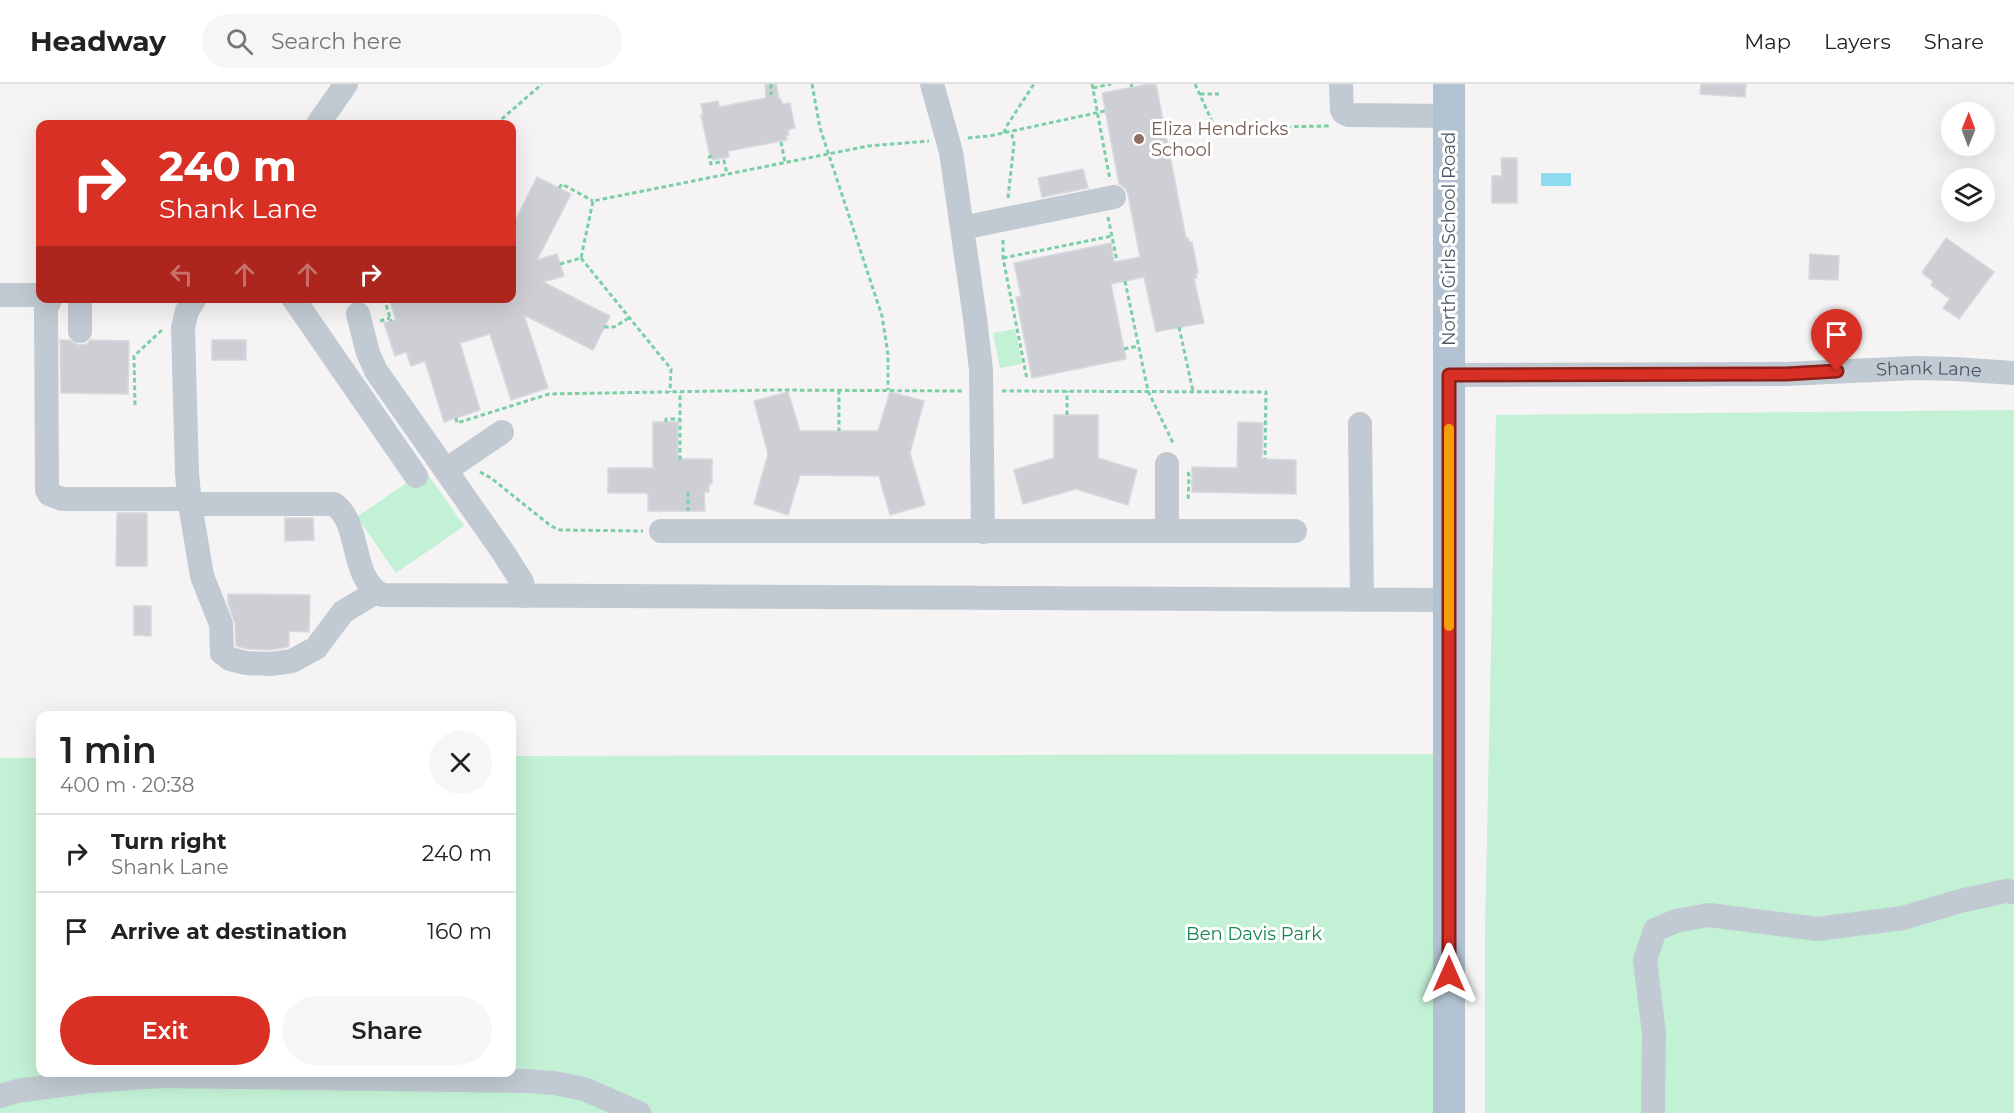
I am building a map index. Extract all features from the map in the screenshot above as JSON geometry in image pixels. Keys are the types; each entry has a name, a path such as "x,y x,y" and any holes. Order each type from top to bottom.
{"main road":[{"name":"North Girls School Road","path":"1449,100 1449,1113"}],"street":[{"path":"321,120 346,84"},
{"path":"932,84 948,140 975,318 982,391 983,531"},
{"path":"1352,110 1449,100"},
{"path":"962,228 1114,197"},
{"path":"0,295 36,295"},
{"path":"48,303 46,308 49,494 63,500 334,504 344,514 367,582 382,595 1449,600"},
{"path":"80,303 80,331"},
{"path":"188,303 183,347 187,474 202,576 221,624 222,653 230,659 246,663 271,664 282,664 303,656 323,640 343,612 376,592"},
{"path":"296,303 416,476"},
{"path":"358,314 372,363 522,582 524,596"},
{"name":"Shank Lane","path":"1449,375 1786,374 1916,368 2014,373"},
{"path":"1360,424 1362,599"},
{"path":"446,470 502,432"},
{"path":"1167,531 1177,461"},
{"path":"661,531 1295,531"},
{"path":"1653,1113 1654,1033 1645,960 1655,930 1676,921 1709,915 1817,929 1903,918 1960,901 2006,891 2014,892"},
{"path":"0,1096 17,1091 90,1081 160,1077 526,1081 554,1083 584,1089 639,1113"}],"path":[{"path":"501,120 542,84"},
{"path":"771,84 771,95"},
{"path":"812,84 820,128 882,316 888,354 888,390"},
{"path":"1004,133 1006,126 1034,84"},
{"path":"1111,84 1093,86 1114,197 1107,213 1117,261"},
{"path":"1196,84 1215,128 1326,126 1335,128 1352,110"},
{"path":"1200,94 1219,94"},
{"path":"559,188 562,184 593,201 829,154 883,145 989,136 1105,111"},
{"path":"1011,131 1014,143 1002,246 1027,379"},
{"path":"781,142 785,162"},
{"path":"711,156 709,157 711,164 724,161 727,174"},
{"path":"581,258 593,201"},
{"path":"1003,258 1112,236"},
{"path":"560,264 581,258"},
{"path":"581,258 670,369 670,392"},
{"path":"1125,281 1148,391 1177,461 1189,476 1189,498 1182,513 1167,531"},
{"path":"135,405 134,356 185,303"},
{"path":"386,303 391,321"},
{"path":"604,327 614,327 629,318"},
{"path":"1179,327 1192,391"},
{"path":"1124,349 1138,346"},
{"path":"129,365 134,365"},
{"path":"839,390 839,431"},
{"path":"456,418 457,423 549,394 839,390 1266,392 1264,459"},
{"path":"1067,391 1067,415"},
{"path":"680,392 680,460"},
{"path":"666,422 666,419 680,419"},
{"path":"446,470 464,469 491,478 550,526 560,530 661,531"}],"green space":[{"path":"1015,329 1022,364 1000,368 993,333"},
{"path":"2014,410 2014,1113 1485,1113 1485,932 1496,415"},
{"path":"425,470 464,526 396,573 357,517"},
{"name":"Ben Davis Park","path":"1435,754 1434,1113 0,1113 0,758 36,758 36,1077 516,1077 516,756"}],"water":[{"path":"1541,173 1571,173 1571,186 1541,186"}],"building":[{"path":"765,84 776,84 782,104 790,103 795,128 788,130 787,140 728,151 729,157 713,160 710,156 701,115 703,115 701,104 718,101 719,107 766,98"},
{"path":"1156,84 1186,238 1192,242 1198,273 1196,273 1197,278 1194,279 1204,323 1156,332 1144,277 1111,284 1126,359 1032,378 1016,297 1021,296 1014,263 1111,243 1114,262 1140,257 1128,194 1119,184 1102,93"},
{"path":"1701,84 1746,84 1745,97 1700,94"},
{"path":"1501,158 1517,158 1517,203 1492,203 1492,176 1502,176"},
{"path":"1083,169 1088,188 1042,197 1038,178"},
{"path":"537,177 571,194 537,260 557,254 564,276 543,282 610,316 593,350 524,315 548,388 511,400 490,334 460,343 480,410 444,422 425,361 411,366 406,352 395,356 384,323 396,320 391,303 516,303 516,219"},
{"path":"1946,238 1994,272 1959,319 1943,308 1950,299 1931,285 1933,281 1923,274"},
{"path":"1810,254 1839,256 1838,280 1809,279"},
{"path":"60,340 69,340 79,345 87,344 90,340 129,341 128,394 61,393"},
{"path":"212,340 246,340 246,360 212,360"},
{"path":"788,392 800,431 878,431 890,392 924,401 910,453 925,505 890,515 879,476 800,475 788,515 754,504 768,454 754,401"},
{"path":"1054,415 1098,415 1098,458 1137,470 1128,505 1076,489 1023,504 1014,470 1054,458"},
{"path":"653,422 678,422 678,459 712,459 712,484 709,484 709,492 704,492 705,511 648,511 648,493 608,493 608,468 653,468"},
{"path":"1238,422 1263,423 1262,459 1296,460 1296,494 1192,492 1192,467 1237,468"},
{"path":"117,513 147,513 147,566 116,566"},
{"path":"285,518 313,518 314,540 285,541"},
{"path":"228,594 310,595 309,632 289,631 289,646 287,647 270,650 236,646 235,623 228,603"},
{"path":"134,606 151,606 151,636 134,635"}],"slow traffic":[{"path":"1449,429 1449,626"}],"place":[{"name":"Eliza Hendricks School","path":"1139,139"}],"route":[{"path":"1449,974 1449,375 1786,374 1837,371"}]}
